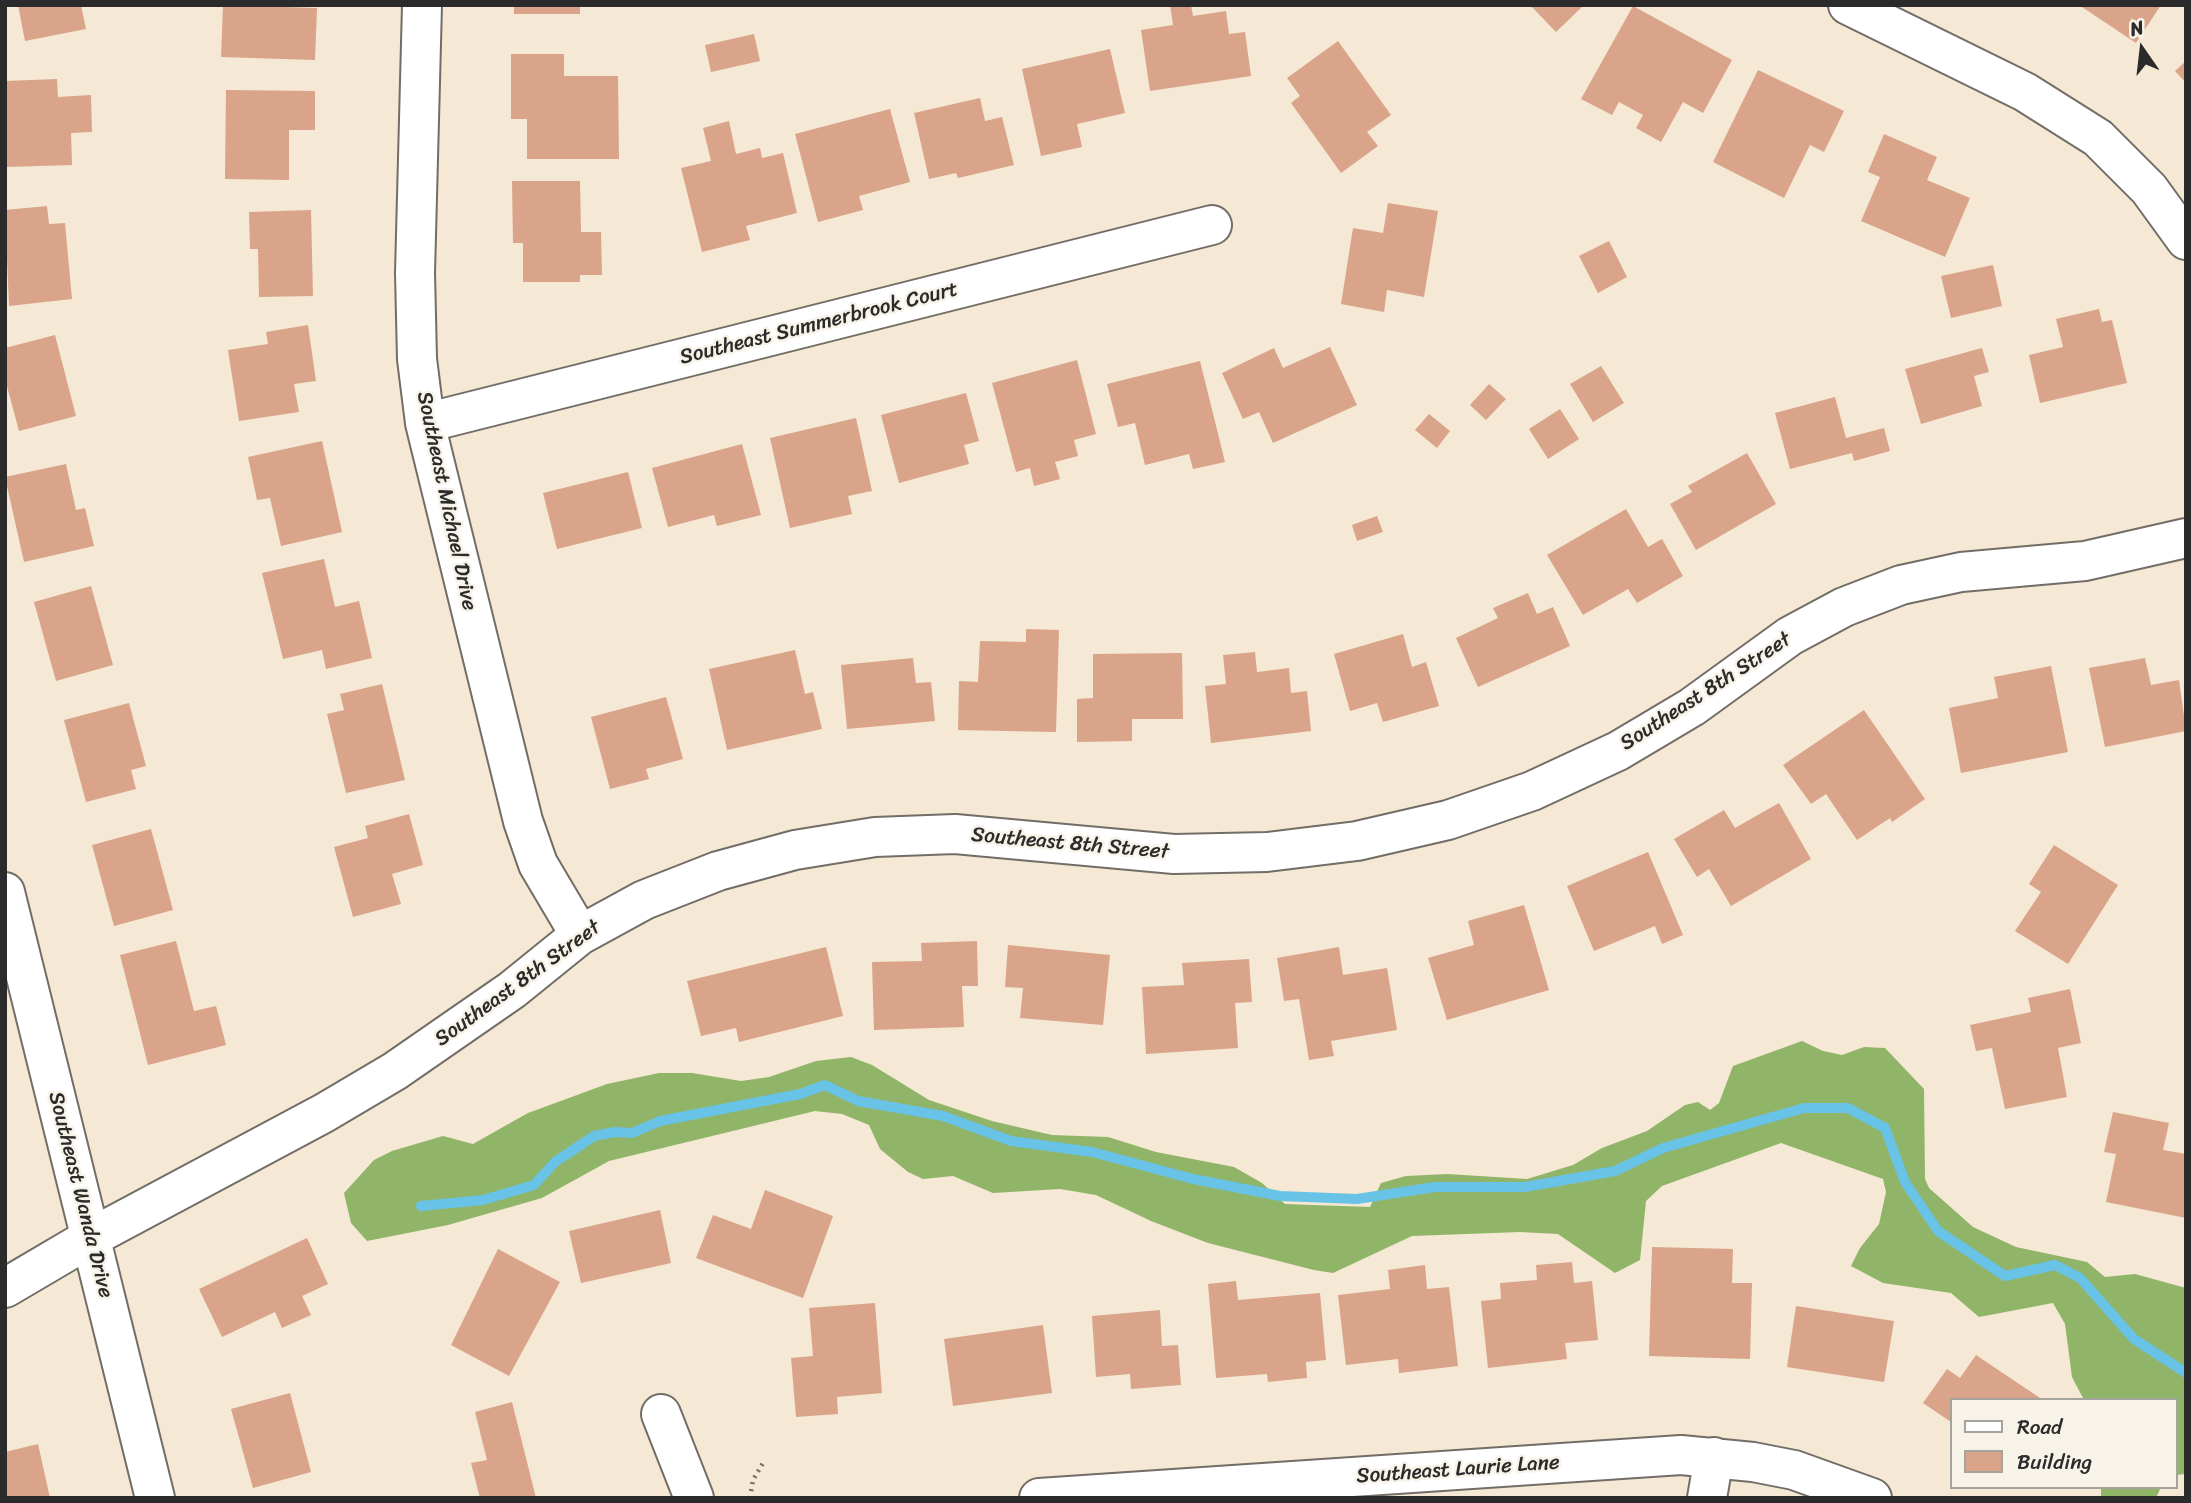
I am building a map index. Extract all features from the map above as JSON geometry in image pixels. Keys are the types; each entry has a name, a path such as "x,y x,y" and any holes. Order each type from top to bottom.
{"street":[{"name":"Southeast Michael Drive","path":"422,5 415,273 417,359 425,423 523,821 538,864 580,935"},
{"path":"1848,5 2025,92 2098,138 2149,188 2186,240"},
{"name":"Southeast Summerbrook Court","path":"425,423 1212,225"},
{"name":"Southeast 8th Street","path":"5,1288 90,1238 324,1113 396,1071 513,990 580,935 644,900 718,871 795,850 875,837 955,834 1174,854 1267,852 1357,841 1448,820 1532,791 1618,751 1692,707 1790,636 1855,602 1901,585 1961,572 2085,561 2186,538"},
{"name":"Southeast Wanda Drive","path":"5,892 155,1498"},
{"path":"661,1414 694,1498"},
{"name":"Southeast Laurie Lane","path":"1039,1498 1642,1457 1714,1457 1794,1470 1872,1498"},
{"path":"1707,1498 1714,1457"}],"path":[{"path":"750,1498 753,1480 763,1463"}],"green space":[{"path":"1802,1041 1823,1051 1842,1055 1864,1047 1885,1048 1924,1089 1925,1179 1929,1188 1973,1227 2016,1247 2087,1262 2105,1277 2135,1274 2186,1288 2186,1474 2177,1475 2177,1398 2083,1398 2072,1377 2065,1324 2053,1303 1979,1317 1951,1293 1883,1283 1851,1266 1860,1248 1879,1224 1886,1192 1883,1179 1781,1143 1662,1186 1646,1201 1640,1260 1615,1273 1558,1234 1520,1232 1412,1236 1333,1273 1314,1270 1208,1243 1151,1221 1096,1195 1060,1189 993,1193 953,1176 923,1179 908,1172 880,1149 869,1125 842,1114 815,1111 609,1161 542,1198 448,1225 367,1241 351,1223 344,1193 374,1160 392,1151 443,1136 473,1144 528,1113 607,1084 659,1073 692,1073 741,1081 769,1077 816,1061 851,1057 872,1065 929,1100 992,1121 1052,1135 1108,1137 1156,1152 1234,1167 1262,1183 1285,1204 1370,1207 1381,1183 1406,1176 1447,1174 1527,1179 1573,1165 1602,1148 1647,1131 1685,1105 1698,1102 1710,1110 1719,1103 1733,1066"},
{"path":"2101,1489 2160,1489 2156,1498 2101,1498"}],"building":[{"path":"18,5 81,5 86,29 25,41"},
{"path":"223,5 317,8 315,60 221,57"},
{"path":"514,5 580,5 580,14 514,14"},
{"path":"1170,5 1191,5 1193,16 1226,11 1229,34 1245,32 1251,76 1150,91 1141,30 1173,25"},
{"path":"1530,5 1584,5 1556,32"},
{"path":"2079,5 2161,5 2136,43"},
{"path":"1633,6 1732,60 1703,113 1683,102 1661,142 1636,128 1643,115 1619,102 1612,115 1581,99"},
{"path":"754,34 760,61 711,72 705,45"},
{"path":"1338,41 1391,115 1367,132 1378,146 1341,173 1291,103 1300,96 1287,78"},
{"path":"1110,49 1125,113 1077,124 1082,147 1041,156 1022,69"},
{"path":"511,54 564,54 564,76 618,76 619,159 527,159 527,119 511,119"},
{"path":"2186,61 2186,83 2175,71"},
{"path":"1758,70 1844,111 1824,152 1810,145 1784,198 1713,162"},
{"path":"57,79 58,97 91,95 92,132 71,133 72,165 6,167 5,81"},
{"path":"226,90 315,91 315,130 289,130 289,180 225,179"},
{"path":"980,98 985,121 1002,117 1014,165 958,178 956,173 929,179 914,113"},
{"path":"890,109 910,182 859,196 863,210 818,222 795,134"},
{"path":"729,121 736,154 760,148 762,158 783,153 797,213 746,226 750,240 702,252 681,168 711,161 703,128"},
{"path":"1884,134 1937,157 1927,180 1970,198 1945,257 1861,221 1880,177 1868,172"},
{"path":"512,181 580,181 581,232 601,232 602,275 580,275 580,282 523,282 523,243 513,243"},
{"path":"1388,203 1438,211 1424,297 1387,290 1384,312 1341,304 1353,228 1383,233"},
{"path":"47,206 49,224 65,223 72,299 9,306 5,210"},
{"path":"311,210 313,296 259,297 258,249 250,249 249,212"},
{"path":"1609,241 1627,277 1598,293 1579,256"},
{"path":"1993,265 2002,306 1951,318 1941,276"},
{"path":"2099,309 2102,322 2112,320 2127,383 2040,403 2029,355 2063,347 2056,319"},
{"path":"308,325 316,381 294,384 299,412 239,421 228,350 268,344 266,332"},
{"path":"55,335 76,416 19,431 5,379 5,348"},
{"path":"1330,347 1357,405 1273,443 1259,412 1243,419 1222,373 1274,348 1283,368"},
{"path":"1982,348 1989,372 1974,376 1982,406 1921,424 1905,369"},
{"path":"1077,360 1096,434 1074,440 1078,456 1055,462 1060,479 1034,486 1030,468 1016,472 992,383"},
{"path":"1200,361 1225,462 1193,469 1189,454 1145,465 1135,423 1118,427 1107,384"},
{"path":"1601,366 1624,403 1593,422 1570,384"},
{"path":"1489,384 1506,399 1486,420 1470,405"},
{"path":"966,393 979,441 964,445 969,464 899,483 881,415"},
{"path":"1835,397 1846,438 1884,428 1890,451 1854,461 1852,453 1790,469 1775,413"},
{"path":"1560,409 1579,439 1548,459 1529,429"},
{"path":"1429,414 1450,431 1437,448 1415,430"},
{"path":"856,418 872,491 848,496 852,514 790,528 770,438"},
{"path":"322,441 342,532 281,546 270,498 257,500 248,457"},
{"path":"742,444 761,515 717,526 714,515 668,527 652,468"},
{"path":"1747,453 1776,504 1696,550 1670,504 1692,492 1688,486"},
{"path":"66,464 76,510 85,508 94,546 24,562 5,477"},
{"path":"628,472 642,528 557,549 543,493"},
{"path":"1626,509 1648,547 1662,539 1683,576 1637,603 1628,589 1583,615 1547,555"},
{"path":"1377,516 1383,532 1357,541 1352,525"},
{"path":"324,559 335,607 359,601 372,658 326,669 322,650 283,659 262,573"},
{"path":"91,586 113,665 56,681 34,602"},
{"path":"1528,593 1537,614 1553,607 1570,646 1478,687 1456,638 1498,618 1493,608"},
{"path":"1026,629 1059,630 1056,732 958,730 959,681 978,682 980,641 1026,642"},
{"path":"1403,634 1412,667 1426,662 1439,706 1383,722 1377,703 1350,711 1334,654"},
{"path":"795,650 805,694 813,692 822,729 727,750 709,669"},
{"path":"1255,652 1257,672 1289,668 1291,693 1307,691 1311,731 1211,743 1205,686 1226,684 1223,655"},
{"path":"1182,653 1183,719 1132,719 1132,741 1077,742 1077,699 1093,698 1093,654"},
{"path":"913,658 916,683 931,682 935,721 847,729 841,665"},
{"path":"2145,658 2151,685 2179,680 2186,731 2105,747 2089,668"},
{"path":"2051,666 2068,752 1961,773 1949,708 1998,698 1994,677"},
{"path":"382,684 405,780 346,793 327,714 344,710 340,694"},
{"path":"666,697 683,759 646,769 649,779 610,789 591,717"},
{"path":"129,703 146,766 131,770 136,789 86,802 64,720"},
{"path":"1864,710 1925,799 1892,822 1890,818 1857,840 1826,794 1811,804 1783,765"},
{"path":"1779,803 1811,859 1731,906 1709,869 1697,877 1674,839 1724,810 1735,828"},
{"path":"409,814 423,865 392,874 401,904 353,917 334,847 368,838 365,826"},
{"path":"151,829 173,910 114,926 92,845"},
{"path":"2054,845 2118,885 2068,964 2015,931 2041,892 2029,884"},
{"path":"1648,852 1683,935 1662,944 1655,926 1594,951 1567,886"},
{"path":"1524,905 1549,990 1447,1020 1428,958 1474,945 1468,921"},
{"path":"176,941 194,1011 216,1006 226,1045 148,1065 120,955"},
{"path":"977,941 978,986 962,986 964,1027 874,1030 872,962 922,961 921,943"},
{"path":"1008,945 1110,955 1103,1025 1020,1018 1023,988 1005,987"},
{"path":"826,947 843,1016 739,1042 736,1028 701,1036 687,981"},
{"path":"1339,947 1343,975 1387,968 1397,1030 1331,1041 1334,1056 1309,1060 1299,999 1284,1001 1277,958"},
{"path":"1249,959 1252,1002 1235,1003 1238,1048 1146,1054 1142,987 1184,985 1182,963"},
{"path":"2070,989 2081,1043 2058,1048 2067,1097 2005,1109 1992,1048 1976,1051 1970,1025 2031,1012 2028,998"},
{"path":"2113,1112 2169,1123 2163,1150 2186,1154 2186,1218 2106,1202 2116,1154 2104,1152"},
{"path":"765,1190 833,1216 803,1298 696,1258 713,1215 751,1229"},
{"path":"660,1210 671,1263 581,1283 569,1231"},
{"path":"307,1238 328,1284 302,1296 311,1315 282,1328 275,1312 222,1337 199,1289"},
{"path":"1652,1247 1733,1249 1732,1283 1752,1283 1750,1359 1649,1356"},
{"path":"498,1249 560,1282 509,1376 451,1345"},
{"path":"1572,1262 1574,1283 1592,1281 1598,1340 1565,1343 1567,1359 1488,1368 1481,1301 1501,1299 1500,1283 1537,1280 1536,1265"},
{"path":"1425,1265 1427,1289 1449,1287 1458,1366 1399,1373 1398,1359 1346,1365 1338,1295 1390,1289 1388,1270"},
{"path":"1236,1281 1238,1300 1320,1293 1326,1360 1306,1362 1307,1378 1268,1382 1267,1374 1216,1378 1208,1284"},
{"path":"875,1303 882,1393 837,1397 838,1414 796,1417 791,1358 813,1356 809,1308"},
{"path":"1796,1306 1894,1321 1884,1382 1787,1367"},
{"path":"1160,1310 1162,1346 1178,1345 1181,1385 1131,1389 1130,1374 1096,1377 1092,1316"},
{"path":"1043,1325 1052,1393 953,1406 944,1339"},
{"path":"1976,1355 2040,1398 1950,1398 1950,1421 1923,1403 1947,1369 1960,1378"},
{"path":"290,1393 311,1472 253,1488 231,1409"},
{"path":"512,1402 536,1498 480,1498 471,1463 487,1460 475,1412"},
{"path":"38,1444 50,1498 5,1498 5,1452"}],"waterway":[{"path":"421,1206 483,1200 534,1185 555,1162 594,1136 615,1132 632,1133 660,1121 800,1094 825,1085 858,1101 943,1116 1011,1141 1092,1152 1193,1179 1280,1196 1357,1199 1435,1187 1525,1187 1615,1171 1663,1148 1804,1108 1848,1108 1885,1128 1905,1182 1938,1231 2005,1276 2055,1265 2080,1278 2134,1339 2186,1373"}]}
